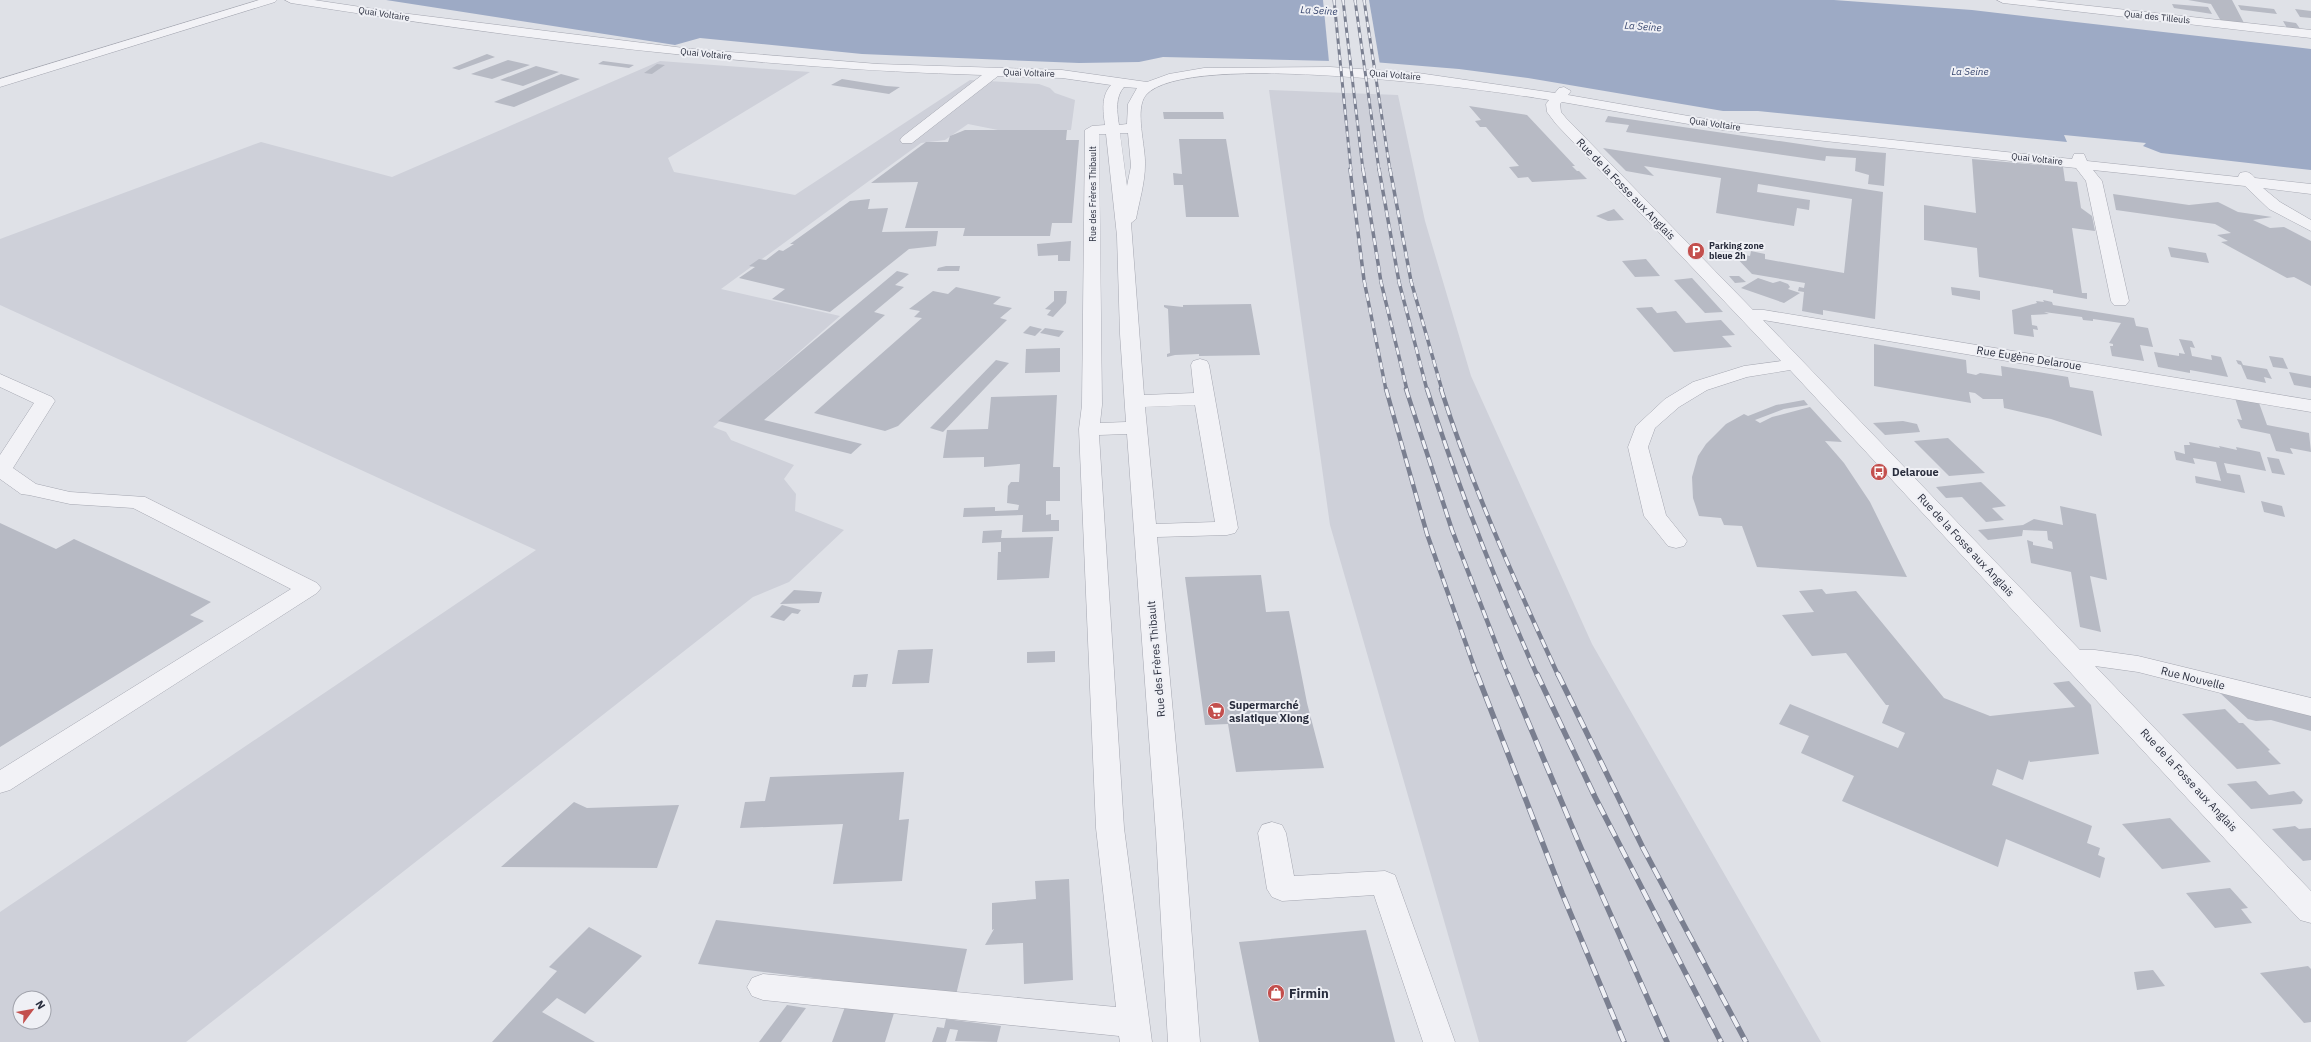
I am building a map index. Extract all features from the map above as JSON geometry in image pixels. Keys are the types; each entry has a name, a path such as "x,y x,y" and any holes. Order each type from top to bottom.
{"street":[{"path":"0,83 271,0"},
{"name":"Quai Voltaire","path":"291,0 401,17 692,53 878,68 1062,74 1122,81 1148,86 1169,78 1204,72 1257,70 1330,71 1418,77 1561,94"},
{"name":"Quai des Tilleuls","path":"2003,0 2311,34"},
{"name":"Quai Voltaire","path":"1122,81 1159,71 1218,66 1326,66 1445,74 1561,94 1723,126 2246,177 2311,181"},
{"path":"907,140 995,72"},
{"name":"Rue des Frères Thibault","path":"1122,81 1112,92 1110,111 1111,129 1125,236 1126,276 1135,401 1184,1015 1184,1042"},
{"name":"Rue des Frères Thibault","path":"1125,236 1138,166 1135,104 1139,94 1148,86"},
{"name":"Rue de la Fosse aux Anglais","path":"1561,94 1553,104 1554,112 1561,121 1747,316 1795,364 2311,911"},
{"name":"Rue des Frères Thibault","path":"1135,1032 1110,828 1089,429 1092,404 1092,130 1136,128"},
{"path":"2079,160 2094,181 2120,301"},
{"path":"2246,177 2267,202 2311,226"},
{"name":"Quai Voltaire","path":"2246,177 2311,189"},
{"path":"1093,277 1126,276"},
{"name":"Rue Eugène Delaroue","path":"1747,316 1772,316 2311,406"},
{"path":"1676,541 1655,516 1638,447 1646,426 1672,403 1700,386 1744,372 1795,364"},
{"path":"1146,531 1228,528 1204,399 1200,365"},
{"path":"0,380 45,401 1,470 29,489 70,498 137,502 309,588 0,783"},
{"path":"1135,401 1204,399"},
{"path":"1089,429 1138,428"},
{"name":"Rue Nouvelle","path":"2074,659 2096,658 2138,664 2311,707"},
{"path":"1272,833 1282,889 1385,883 1439,1042"},
{"path":"763,987 1135,1032"}],"shaded area":[{"path":"660,61 810,72 668,158 674,172 795,195 970,80 1039,84 1050,88 1055,93 1075,100 1071,130 998,130 968,124 945,140 921,143 721,289 840,316 713,427 726,432 731,440 794,465 784,479 796,494 795,511 844,530 789,582 753,597 186,1042 0,1042 0,912 536,550 0,305 0,239 261,142 392,177"},
{"path":"1269,90 1398,95 1425,221 1471,376 1592,644 1821,1042 1479,1042 1330,525"}],"water":[{"name":"La Seine","path":"386,0 1834,0 1972,10 2311,49 2311,170 2161,153 2143,146 2146,143 2064,135 2067,142 1758,111 1723,111 1528,78 1459,69 1373,62 1163,57 1139,62 1079,63 862,54 700,38 675,45"}],"pier":[{"path":"1323,0 1369,0 1380,65 1329,62"}],"building":[{"path":"2188,0 2232,0 2244,23 2221,21 2211,4"},
{"path":"2172,4 2208,7 2212,14 2174,8"},
{"path":"2238,5 2274,9 2277,14 2241,10"},
{"path":"2295,9 2311,11 2311,18 2300,17"},
{"path":"2283,21 2296,23 2301,30 2287,28"},
{"path":"487,54 495,57 459,70 452,68"},
{"path":"508,60 530,65 492,79 471,74"},
{"path":"603,61 634,65 629,68 598,64"},
{"path":"657,64 665,65 652,74 644,73"},
{"path":"536,66 559,72 523,86 500,80"},
{"path":"561,74 580,79 514,107 494,102"},
{"path":"842,79 900,87 889,94 831,85"},
{"path":"1469,106 1527,115 1575,166 1572,166 1587,179 1532,182 1528,177 1518,178 1509,167 1519,166 1486,127 1480,127 1475,121 1481,120"},
{"path":"1163,112 1223,112 1224,119 1164,119"},
{"path":"1608,116 1827,148 1886,153 1884,186 1868,184 1869,175 1855,171 1856,158 1826,156 1825,161 1626,132 1629,125 1605,122"},
{"path":"965,130 1067,130 1066,140 1079,140 1072,223 1052,223 1050,236 963,236 965,228 905,228 918,182 871,183 926,142 948,142 950,136"},
{"path":"1179,139 1226,139 1239,217 1186,217 1183,185 1174,185 1173,173 1182,174"},
{"path":"1603,148 1883,192 1875,319 1823,310 1823,315 1802,311 1804,292 1798,291 1799,287 1804,288 1805,283 1752,274 1732,253 1750,256 1751,251 1765,254 1765,259 1844,273 1852,199 1758,184 1757,192 1810,200 1809,210 1797,208 1794,226 1716,213 1721,178 1644,166 1654,176 1626,171"},
{"path":"1972,159 2063,167 2065,181 2077,182 2081,208 2092,216 2095,231 2072,228 2082,293 2087,293 2087,299 2053,293 2053,290 1979,277 1977,248 1924,240 1924,205 1976,213"},
{"path":"2113,194 2189,205 2218,202 2238,212 2272,217 2253,220 2270,228 2284,227 2311,241 2311,286 2294,277 2287,278 2221,242 2228,241 2217,235 2231,233 2215,224 2116,210"},
{"path":"870,199 868,209 888,208 882,232 938,231 936,246 909,249 830,312 772,299 785,289 739,278 755,267 749,266 759,259 766,260 779,250 783,251 794,244 790,244 850,201"},
{"path":"1614,209 1624,220 1608,221 1596,216"},
{"path":"1071,241 1070,261 1058,261 1058,255 1038,256 1037,244"},
{"path":"2168,247 2206,253 2209,263 2171,257"},
{"path":"1646,259 1660,276 1635,277 1622,261"},
{"path":"946,266 960,266 959,271 937,271 938,268"},
{"path":"897,271 909,274 895,285 904,287 874,312 885,315 764,420 862,444 851,454 718,421"},
{"path":"1729,276 1739,276 1746,282 1735,283"},
{"path":"1692,278 1723,312 1705,313 1674,280"},
{"path":"1758,278 1773,283 1780,281 1788,284 1790,287 1788,289 1800,293 1784,303 1741,288"},
{"path":"956,287 1001,297 993,304 1012,308 1000,318 1007,320 898,426 885,431 814,413 922,318 914,317 920,311 909,309 933,291 948,294"},
{"path":"1951,287 1980,291 1980,300 1952,295"},
{"path":"1054,291 1067,291 1066,303 1053,317 1047,315 1051,310 1045,309 1054,301"},
{"path":"2043,300 2052,302 2053,305 2134,318 2136,326 2148,328 2153,347 2140,345 2144,361 2112,356 2110,346 2113,346 2113,344 2109,343 2121,323 2093,319 2093,321 2083,320 2082,317 2044,312 2049,314 2031,315 2032,325 2037,326 2038,330 2033,329 2034,337 2014,334 2012,310 2037,303 2036,301 2044,302"},
{"path":"1251,304 1260,355 1199,356 1199,354 1175,355 1167,357 1167,354 1170,353 1168,309 1164,307 1164,305 1183,307 1183,305"},
{"path":"1652,307 1657,313 1676,311 1686,323 1721,320 1735,335 1722,336 1732,347 1674,352 1636,308"},
{"path":"1030,326 1042,329 1035,336 1023,333"},
{"path":"1045,328 1064,331 1059,337 1040,333"},
{"path":"2179,339 2192,341 2195,348 2190,347 2192,356 2212,360 2211,355 2221,357 2228,377 2190,370 2190,373 2158,367 2154,352 2179,356 2179,353 2185,354"},
{"path":"1874,344 1966,360 1967,373 1976,375 1980,373 2002,376 2001,366 2068,377 2070,387 2093,391 2102,436 2051,419 2004,408 2003,399 1983,399 1975,393 1969,392 1971,403 1874,386"},
{"path":"1060,348 1060,372 1025,373 1026,349"},
{"path":"2269,356 2283,358 2288,369 2273,367"},
{"path":"996,360 1009,363 943,432 930,428"},
{"path":"2236,360 2241,361 2243,365 2267,369 2272,379 2264,377 2266,383 2247,379 2241,365 2238,364"},
{"path":"2289,372 2311,376 2311,388 2294,385"},
{"path":"1057,395 1053,467 1060,467 1060,501 1046,501 1046,515 1051,514 1051,520 1059,520 1059,531 1022,532 1023,515 963,517 964,508 995,507 995,511 1018,510 1019,505 1007,503 1008,486 1011,482 1019,482 1020,464 984,467 984,457 943,458 947,430 988,429 991,397"},
{"path":"2235,398 2259,403 2267,425 2309,433 2311,452 2290,448 2293,454 2276,451 2270,434 2241,428 2237,419 2242,420"},
{"path":"1804,400 1808,405 1784,409 1755,420 1760,423 1772,417 1810,407 1842,442 1825,441 1844,463 1870,502 1907,577 1757,567 1742,526 1724,525 1721,518 1699,516 1693,498 1692,477 1698,456 1706,444 1726,424 1744,414 1748,416 1776,405"},
{"path":"1903,421 1917,424 1920,432 1885,435 1873,423"},
{"path":"1948,438 1985,473 1949,476 1914,441"},
{"path":"2189,442 2220,448 2219,446 2237,450 2236,447 2260,452 2266,471 2224,463 2227,473 2240,475 2245,493 2196,483 2195,476 2221,481 2216,462 2193,458 2195,464 2176,460 2174,451 2185,454 2184,445 2190,445"},
{"path":"2267,457 2279,459 2285,475 2272,473"},
{"path":"1981,482 2006,506 1992,508 2004,520 1986,522 1962,497 1946,498 1936,487"},
{"path":"2261,501 2282,506 2285,517 2264,512"},
{"path":"2060,506 2096,514 2107,580 2090,576 2101,632 2080,627 2071,572 2031,563 2027,540 2033,542 2033,545 2053,549 2052,542 2048,540 2047,531 2023,530 2022,536 1988,540 1978,530 2023,525 2034,519 2063,525"},
{"path":"0,523 56,549 74,539 211,602 190,615 204,621 0,747"},
{"path":"1002,530 1001,538 1053,537 1049,578 997,580 998,552 1001,552 1001,542 982,543 983,531"},
{"path":"1261,575 1266,612 1289,611 1307,703 1324,768 1236,772 1228,724 1205,725 1185,577"},
{"path":"1822,589 1826,594 1856,591 1944,698 1990,716 2075,707 2053,683 2069,681 2091,705 2099,754 2030,762 2029,760 2023,780 1997,769 1992,785 2092,826 2087,843 2100,848 2098,855 2105,858 2100,878 2006,839 1998,867 1842,801 1854,776 1801,753 1809,736 1779,724 1790,704 1898,748 1905,733 1882,723 1889,705 1886,705 1846,653 1812,656 1782,615 1814,612 1799,591"},
{"path":"794,590 822,592 819,603 780,604"},
{"path":"782,605 801,610 798,614 792,613 784,621 770,617"},
{"path":"933,649 929,683 892,684 898,650"},
{"path":"1055,651 1055,662 1027,663 1027,652"},
{"path":"868,674 866,687 852,687 854,675"},
{"path":"2220,693 2311,715 2311,731 2271,720 2256,721 2248,719"},
{"path":"2225,709 2239,723 2243,723 2270,750 2268,751 2281,764 2237,769 2182,714"},
{"path":"904,772 899,820 909,819 902,881 833,884 843,824 740,828 745,802 765,801 770,777"},
{"path":"2256,781 2269,795 2294,791 2303,800 2301,804 2251,809 2227,784"},
{"path":"574,802 587,808 679,805 657,868 501,867"},
{"path":"2170,818 2211,862 2162,869 2122,824"},
{"path":"2295,826 2299,829 2311,828 2311,860 2303,861 2272,829"},
{"path":"1069,879 1073,980 1024,984 1023,943 985,945 994,929 992,930 992,903 1036,899 1035,881"},
{"path":"2230,888 2248,908 2241,909 2252,923 2215,928 2186,893"},
{"path":"716,920 967,949 956,995 698,964"},
{"path":"589,927 642,956 585,1014 557,998 542,1012 595,1042 492,1042 557,971 549,967"},
{"path":"1366,930 1395,1042 1259,1042 1239,942"},
{"path":"2308,966 2311,969 2311,1022 2304,1023 2260,973"},
{"path":"2153,970 2165,986 2137,990 2134,972"},
{"path":"787,1005 806,1008 781,1042 759,1042"},
{"path":"845,1007 894,1013 885,1042 832,1042"},
{"path":"946,1019 1001,1026 997,1042 955,1041 958,1030 950,1029 946,1042 932,1042 937,1027 944,1028"}],"railway":[{"path":"1334,0 1351,170"},
{"path":"1343,0 1363,170"},
{"path":"1355,0 1379,170"},
{"path":"1364,0 1390,170"},
{"path":"1350,169 1364,280 1386,390"},
{"path":"1363,169 1381,282 1407,390"},
{"path":"1379,169 1399,282 1427,390"},
{"path":"1390,169 1411,281 1442,390"},
{"path":"1386,389 1427,534 1477,675"},
{"path":"1406,389 1452,530 1508,675"},
{"path":"1427,389 1451,462 1478,534 1537,675"},
{"path":"1441,389 1480,498 1558,675"},
{"path":"1477,674 1562,893 1624,1042"},
{"path":"1508,674 1581,848 1667,1042"},
{"path":"1537,674 1595,797 1721,1042"},
{"path":"1558,674 1643,848 1746,1042"}],"place":[{"name":"Parking zone bleue 2h","path":"1696,251"},
{"name":"Delaroue","path":"1879,472"},
{"name":"Supermarché asiatique Xiong","path":"1216,711"},
{"name":"Firmin","path":"1276,993"}]}
